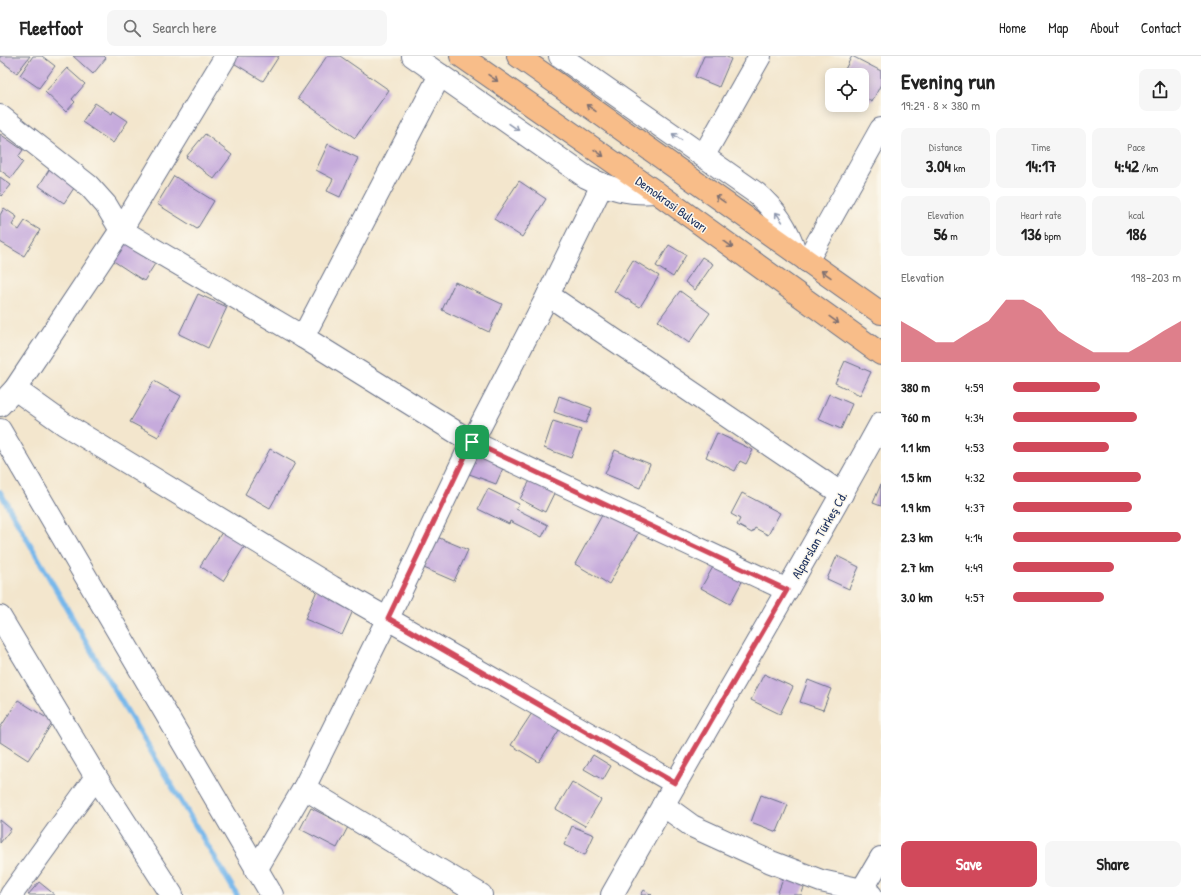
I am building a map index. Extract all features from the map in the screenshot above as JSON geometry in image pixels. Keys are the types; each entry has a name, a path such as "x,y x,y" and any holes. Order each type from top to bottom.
{"highway":[{"name":"Demokrasi Bulvarı","path":"461,56 656,192 881,354"},
{"path":"518,56 881,313"}],"street":[{"path":"0,405 15,390 121,230 226,56"},
{"path":"413,56 586,177 602,185 631,192 656,192"},
{"path":"560,56 704,156 767,202 784,225 801,257"},
{"path":"704,156 760,56"},
{"path":"303,337 440,75"},
{"path":"0,116 89,186 106,205 121,230 303,337 472,442 787,590"},
{"path":"801,257 881,129"},
{"path":"256,870 304,788 388,618 472,442 548,295 602,185"},
{"path":"548,295 842,494"},
{"path":"15,390 64,424 325,583 675,783"},
{"name":"Alparslan Türkeş Cd.","path":"612,895 881,424"},
{"path":"0,430 272,895"},
{"path":"0,617 96,777 172,895"},
{"path":"12,895 96,777"},
{"path":"304,788 481,895"},
{"path":"663,804 692,826 770,862 821,882 866,893 881,858"}],"building":[{"path":"0,56 30,56 17,73 0,60"},
{"path":"33,56 42,56 55,66 39,88 20,75"},
{"path":"73,56 104,56 106,58 93,74"},
{"path":"236,56 279,56 263,81 232,62"},
{"path":"327,56 340,56 389,90 355,138 298,98"},
{"path":"704,56 725,56 731,59 719,87 695,77"},
{"path":"852,56 881,71 881,84 872,102 869,100 869,68 846,68"},
{"path":"67,68 85,84 72,99 75,102 66,112 45,92"},
{"path":"95,103 112,114 113,111 128,121 113,143 82,122"},
{"path":"0,134 23,150 18,157 23,162 11,178 0,170"},
{"path":"205,134 232,155 214,179 186,157"},
{"path":"328,144 358,158 340,197 327,191 333,179 316,170"},
{"path":"52,165 78,182 64,203 39,186"},
{"path":"174,176 214,201 197,229 157,204"},
{"path":"0,177 11,185 2,196 0,194"},
{"path":"519,181 546,199 522,237 494,219"},
{"path":"4,208 17,217 12,225 19,230 25,221 40,230 24,256 0,242 0,215"},
{"path":"126,238 158,259 144,281 112,260"},
{"path":"669,245 686,255 673,277 656,266"},
{"path":"702,257 713,264 695,290 685,282"},
{"path":"633,260 659,276 640,307 614,291"},
{"path":"455,282 502,304 489,332 442,310"},
{"path":"680,291 710,313 689,343 658,321"},
{"path":"198,294 227,307 208,348 179,334"},
{"path":"845,361 871,372 860,395 835,383"},
{"path":"154,381 181,396 158,437 130,422"},
{"path":"829,394 852,404 841,429 818,419"},
{"path":"559,396 592,408 586,423 554,412"},
{"path":"553,421 581,430 571,458 544,448"},
{"path":"717,433 753,450 746,464 740,461 735,471 706,457"},
{"path":"475,446 507,459 496,484 464,472"},
{"path":"270,449 295,463 270,508 245,494"},
{"path":"615,450 650,464 640,488 605,474"},
{"path":"534,473 558,485 545,512 520,499"},
{"path":"881,484 881,506 873,503"},
{"path":"488,489 519,504 516,509 548,525 542,537 510,521 509,524 478,509"},
{"path":"742,493 780,513 768,535 755,528 752,533 737,525 740,519 731,514"},
{"path":"606,508 641,528 609,584 575,564"},
{"path":"226,526 248,541 223,581 200,566"},
{"path":"437,537 468,550 454,581 424,568"},
{"path":"837,556 859,567 849,589 827,579"},
{"path":"717,560 745,576 730,604 701,588"},
{"path":"318,588 356,604 342,635 305,619"},
{"path":"764,674 793,687 780,714 751,700"},
{"path":"808,680 831,689 823,710 800,702"},
{"path":"18,700 53,722 28,760 0,742 0,728"},
{"path":"534,710 561,727 539,762 511,745"},
{"path":"593,755 611,766 603,780 584,769"},
{"path":"572,782 601,800 585,826 556,809"},
{"path":"761,795 788,805 777,832 751,822"},
{"path":"311,808 348,827 337,848 300,829"},
{"path":"0,820 11,829 0,843"},
{"path":"572,826 594,835 585,855 564,845"},
{"path":"785,874 806,883 801,895 777,895"},
{"path":"39,882 55,895 28,895"},
{"path":"644,890 652,895 641,895"}],"waterway":[{"path":"0,492 96,659 237,895"}],"route":[{"path":"472,442 787,590 675,783 388,618 472,442"}]}
